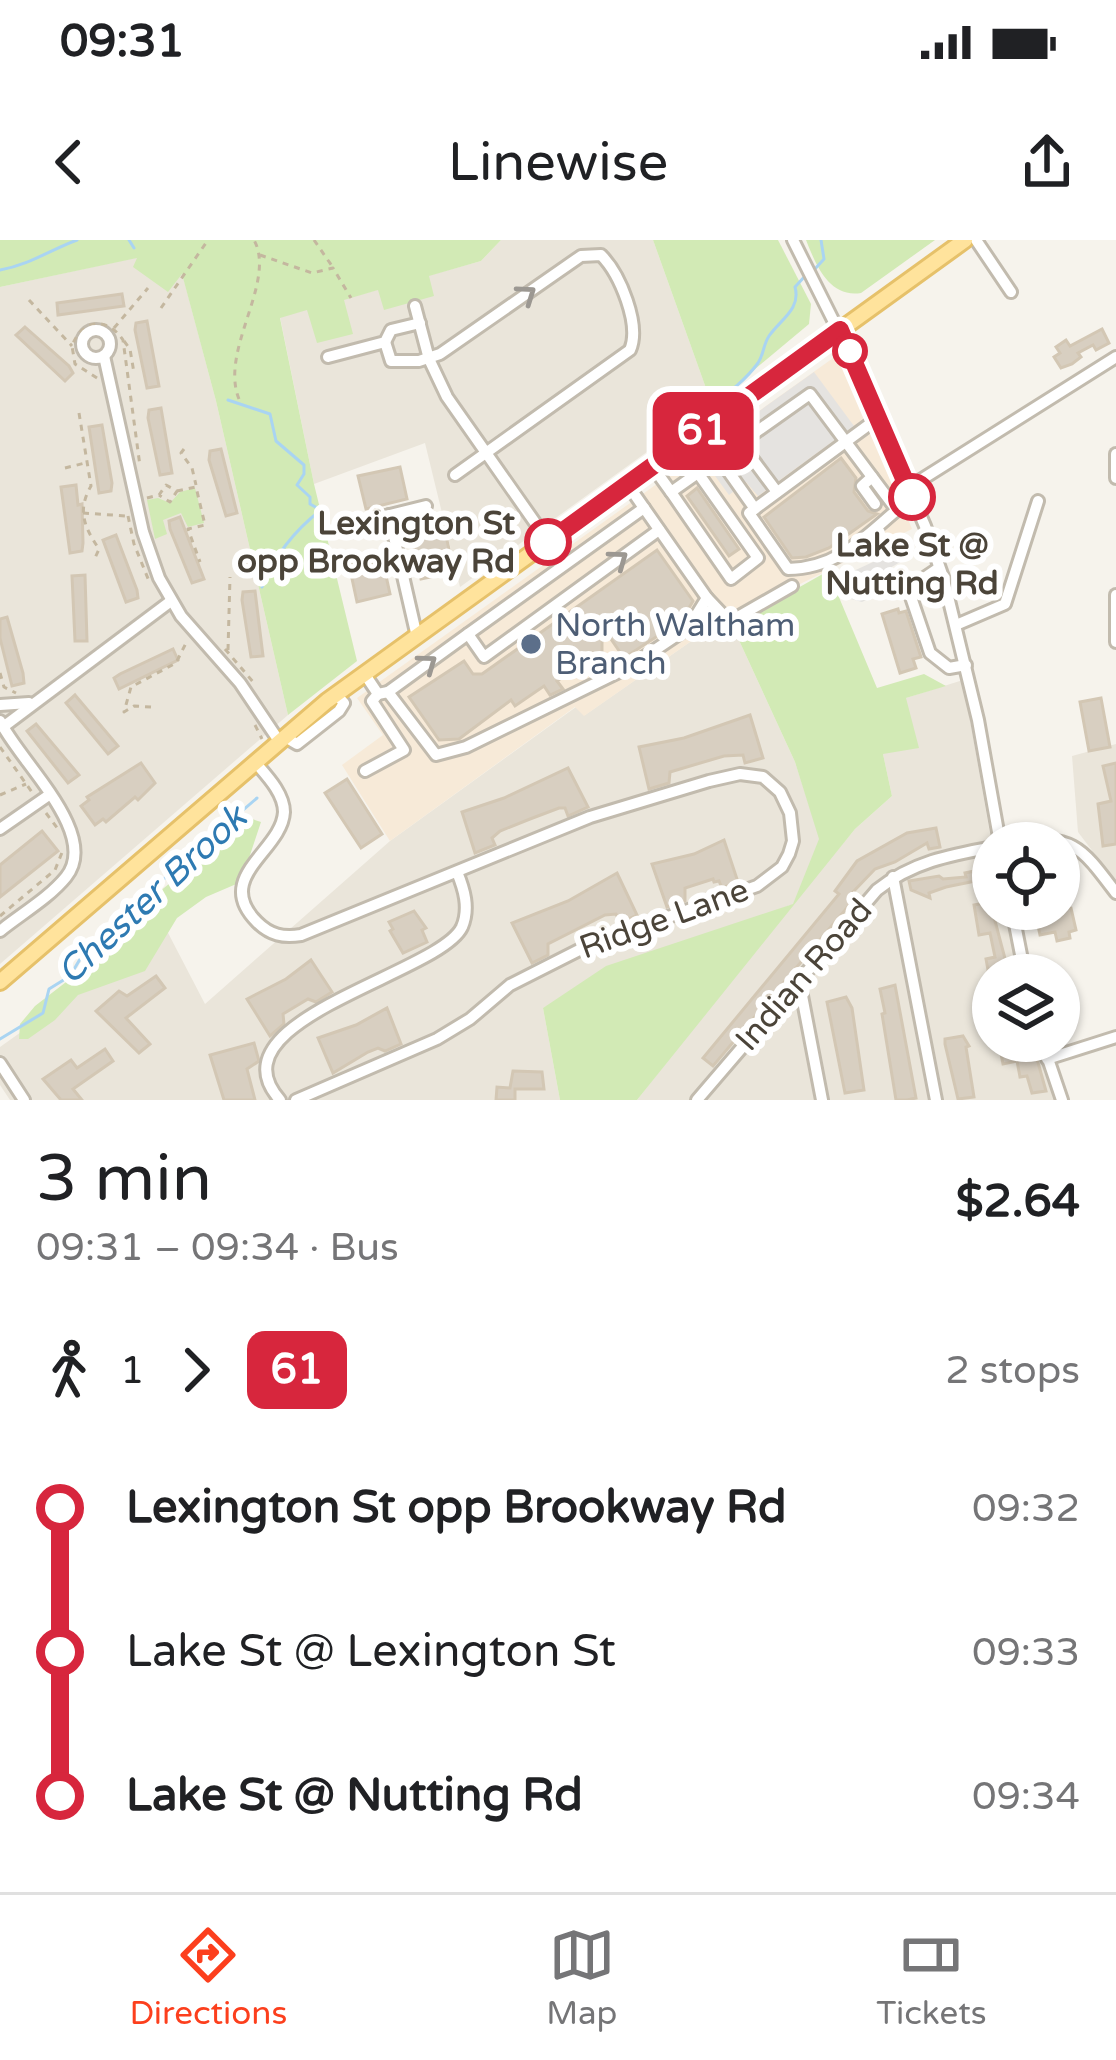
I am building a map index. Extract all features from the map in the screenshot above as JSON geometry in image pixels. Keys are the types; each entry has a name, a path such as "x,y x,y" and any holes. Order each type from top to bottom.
{"main road":[{"path":"0,982 336,694 965,240"}],"street":[{"path":"793,240 840,330 939,568 966,665 992,822"},
{"path":"976,240 1011,292"},
{"path":"420,323 391,331 386,342 391,361 429,359 581,256 601,255 634,329 629,350 455,475"},
{"path":"415,306 429,359 447,398 564,564"},
{"path":"328,357 386,342"},
{"path":"104,356 142,532 171,601 282,739"},
{"path":"878,418 749,513 788,568 836,560 879,512 896,509 910,493 1116,357"},
{"path":"671,492 810,394 896,509"},
{"path":"722,418 778,492"},
{"path":"1116,454 1116,478"},
{"path":"719,458 755,508"},
{"path":"653,467 731,578 758,558 698,473"},
{"path":"872,477 862,486 879,512"},
{"path":"628,485 706,598 725,617 736,618 792,586"},
{"path":"956,625 1005,604 1038,501"},
{"path":"350,524 426,506"},
{"path":"365,771 404,750 372,701 644,508"},
{"path":"388,515 416,637"},
{"path":"468,634 484,657 659,530"},
{"path":"939,568 911,587 910,594 930,653 942,666 966,665"},
{"path":"1116,595 1116,642"},
{"path":"364,673 436,755 466,747 631,665 689,627 706,598"},
{"path":"0,932 58,884 75,862 75,837 44,798 1,724 28,698 171,601"},
{"path":"0,705 28,698"},
{"name":"Ridge Lane","path":"255,762 284,811 273,838 245,877 246,905 252,916 280,936 301,935 590,817 740,774 773,784 786,800 793,826 793,841 782,867 757,886 591,944 510,985 437,1039 296,1100"},
{"path":"0,829 44,798"},
{"path":"1080,850 1116,893"},
{"name":"Indian Road","path":"697,1100 866,902 893,877 932,860 972,851"},
{"path":"280,1100 274,1094 268,1066 270,1053 284,1035 455,936 462,926 466,901 457,872"},
{"path":"893,877 936,1100"},
{"path":"799,980 822,1100"},
{"path":"1080,1048 1116,1037"},
{"path":"1048,1062 1062,1100"},
{"path":"0,1063 23,1100"},
{"path":"708,1086 711,1100"}],"path":[{"path":"161,308 208,240"},
{"path":"238,399 233,386 236,350 253,300 259,255 254,240"},
{"path":"314,240 351,298"},
{"path":"259,255 312,274 332,268"},
{"path":"114,328 148,288"},
{"path":"28,300 72,346 79,368 110,382"},
{"path":"72,346 90,324 114,328 130,349 134,373"},
{"path":"123,340 142,476"},
{"path":"79,413 91,486 82,500 83,513 86,533 99,549 94,558"},
{"path":"184,449 206,525 188,530 200,562"},
{"path":"65,468 87,462"},
{"path":"145,499 159,495 166,484 177,491 196,487"},
{"path":"159,495 170,502 177,491"},
{"path":"83,513 128,516 138,559 155,593"},
{"path":"228,652 230,577"},
{"path":"151,707 134,706 124,712 131,687 176,662 188,639"},
{"path":"219,644 247,672 263,700"},
{"path":"0,673 4,687 28,698"},
{"path":"255,725 262,739"},
{"path":"0,747 26,784 44,798 62,837 61,861 0,916"},
{"path":"0,795 26,784"}],"shaded area":[{"path":"501,240 653,240 712,405 460,587 425,443 314,484 280,317 481,261"},
{"path":"139,257 182,273 288,715 0,964 0,287"},
{"path":"836,356 843,360 912,529 796,586 732,625 723,619 584,716 575,707 390,841 342,765 383,735 357,698"},
{"path":"814,372 854,426 758,496 746,482 729,495 699,454"},
{"path":"897,551 902,561 890,568 897,586 862,602 851,599 836,579"},
{"path":"723,619 732,625 795,762 820,839 796,900 855,829 892,796 883,754 906,698 963,680 988,822 972,822 972,930 1009,930 1015,954 972,954 972,1062 1043,1062 1055,1100 637,1100 790,905 543,1008 560,1100 10,1100 0,1085 0,1047 166,929 205,1004 390,841 576,707 585,715"},
{"path":"1116,744 1116,882 1080,835 1072,756"}],"green space":[{"path":"0,240 501,240 481,261 429,276 434,296 384,310 378,290 344,300 353,334 317,343 307,310 280,318 357,661 288,715 182,274 168,292 133,267 137,258 0,287"},
{"path":"653,240 778,240 811,304 809,324 712,405"},
{"path":"806,240 935,240 861,293 850,293 825,278"},
{"path":"195,488 204,523 188,527 181,513 163,520 167,534 155,539 147,500 170,503 180,492"},
{"path":"828,571 877,688 924,674 946,686 906,698 919,748 883,754 892,796 855,829 637,1100 560,1100 543,1008 606,966 793,904 819,839 795,762 732,625"},
{"path":"249,818 261,822 241,882 206,897 177,918 145,971 78,995 55,1020 28,1039 19,1039 20,1024 35,1006 88,965 153,897"}],"building":[{"path":"122,294 124,306 58,315 57,303"},
{"path":"147,321 159,386 147,388 135,330 136,323"},
{"path":"25,327 69,366 73,373 65,381 16,335"},
{"path":"1102,329 1109,343 1096,350 1093,345 1061,368 1054,357 1060,353 1056,347 1066,340 1070,346"},
{"path":"161,408 172,473 160,475 148,418 149,410"},
{"path":"102,425 112,483 111,491 99,493 89,427"},
{"path":"221,449 237,513 226,516 209,460 210,451"},
{"path":"841,458 856,478 854,492 868,511 877,514 829,548 792,558 764,517"},
{"path":"400,467 407,499 366,509 358,476"},
{"path":"76,485 78,505 82,504 83,543 82,551 70,553 61,487"},
{"path":"697,488 739,549 729,556 687,496"},
{"path":"180,517 204,579 192,583 170,529 169,521"},
{"path":"445,531 454,572 421,579 412,538"},
{"path":"116,535 137,590 138,598 126,602 103,540"},
{"path":"657,550 693,601 682,620 624,658 602,626 602,668 592,674 585,662 557,681 563,689 550,695 544,686 515,706 511,700 459,739 439,740 409,697 464,661 473,674 482,674"},
{"path":"381,553 390,594 357,602 348,560"},
{"path":"85,575 87,641 75,641 72,576"},
{"path":"255,591 263,656 251,657 242,600 243,592"},
{"path":"898,609 899,613 906,611 921,657 913,659 916,668 900,673 882,614"},
{"path":"7,617 24,683 12,686 0,638 0,619"},
{"path":"173,649 178,660 119,689 114,678"},
{"path":"75,695 118,746 108,754 66,703"},
{"path":"1101,698 1110,747 1089,751 1080,702"},
{"path":"750,715 763,758 745,763 743,755 724,756 670,772 669,783 649,789 639,747 684,738"},
{"path":"36,724 79,775 68,783 27,731"},
{"path":"141,763 155,783 138,800 135,797 106,822 103,819 95,825 81,806 87,797"},
{"path":"1116,763 1116,844 1103,846 1098,804 1111,801 1103,766"},
{"path":"568,768 588,807 568,816 565,808 559,808 500,831 492,838 495,845 475,853 462,812"},
{"path":"347,779 382,834 361,848 325,793"},
{"path":"936,828 940,847 929,849 927,843 875,869 713,1066 703,1058 839,894 835,891 857,861 907,833"},
{"path":"42,831 58,851 0,897 0,865"},
{"path":"724,840 738,882 722,888 713,879 685,888 685,901 667,907 652,864 694,854"},
{"path":"972,871 972,882 929,893 930,898 911,890 909,881 966,877 965,873"},
{"path":"617,873 637,915 620,923 616,914 605,915 548,944 548,955 532,963 512,923 568,901"},
{"path":"414,911 426,928 422,930 427,942 403,953 389,922"},
{"path":"978,930 997,930 1004,954 994,954 990,933 979,935"},
{"path":"1039,930 1076,930 1069,932 1070,938 1057,941 1055,932 1040,935"},
{"path":"311,960 332,992 283,1014 284,1024 270,1036 247,999"},
{"path":"156,976 165,988 126,1018 150,1044 139,1053 96,1011 119,991 127,996"},
{"path":"895,985 916,1098 907,1100 896,1100 882,1014 880,989"},
{"path":"846,997 852,1008 864,1090 845,1093 827,1002"},
{"path":"387,1008 401,1044 368,1052 333,1073 318,1038"},
{"path":"963,1036 969,1046 974,1097 958,1099 945,1039"},
{"path":"254,1043 259,1061 247,1069 255,1100 224,1100 210,1055"},
{"path":"105,1049 113,1061 73,1089 82,1100 61,1100 43,1079 71,1060 77,1068"},
{"path":"1017,1062 1038,1062 1046,1091 1032,1093 1027,1076 1020,1077"},
{"path":"513,1071 542,1072 544,1089 515,1089 515,1100 496,1100 497,1087 510,1088"}],"waterway":[{"path":"0,270 77,240"},
{"path":"129,240 134,248"},
{"name":"Chester Brook","path":"814,270 824,259 821,240"},
{"name":"Chester Brook","path":"713,402 758,363 769,336 793,308 795,287 806,275"},
{"path":"228,400 270,414 276,441 304,465 297,485 310,497 310,504 321,510 286,545 262,587"},
{"name":"Chester Brook","path":"0,1039 43,1013 49,989 70,976 89,944 114,939 116,928 140,902 169,874 195,862 206,842 257,798"}],"bus line":[{"name":"61","path":"548,542 840,330 912,497"}],"place":[{"name":"Lake St @ Nutting Rd","path":"912,497"},
{"name":"Lexington St opp Brookway Rd","path":"548,542"},
{"name":"North Waltham Branch","path":"531,644"}]}
